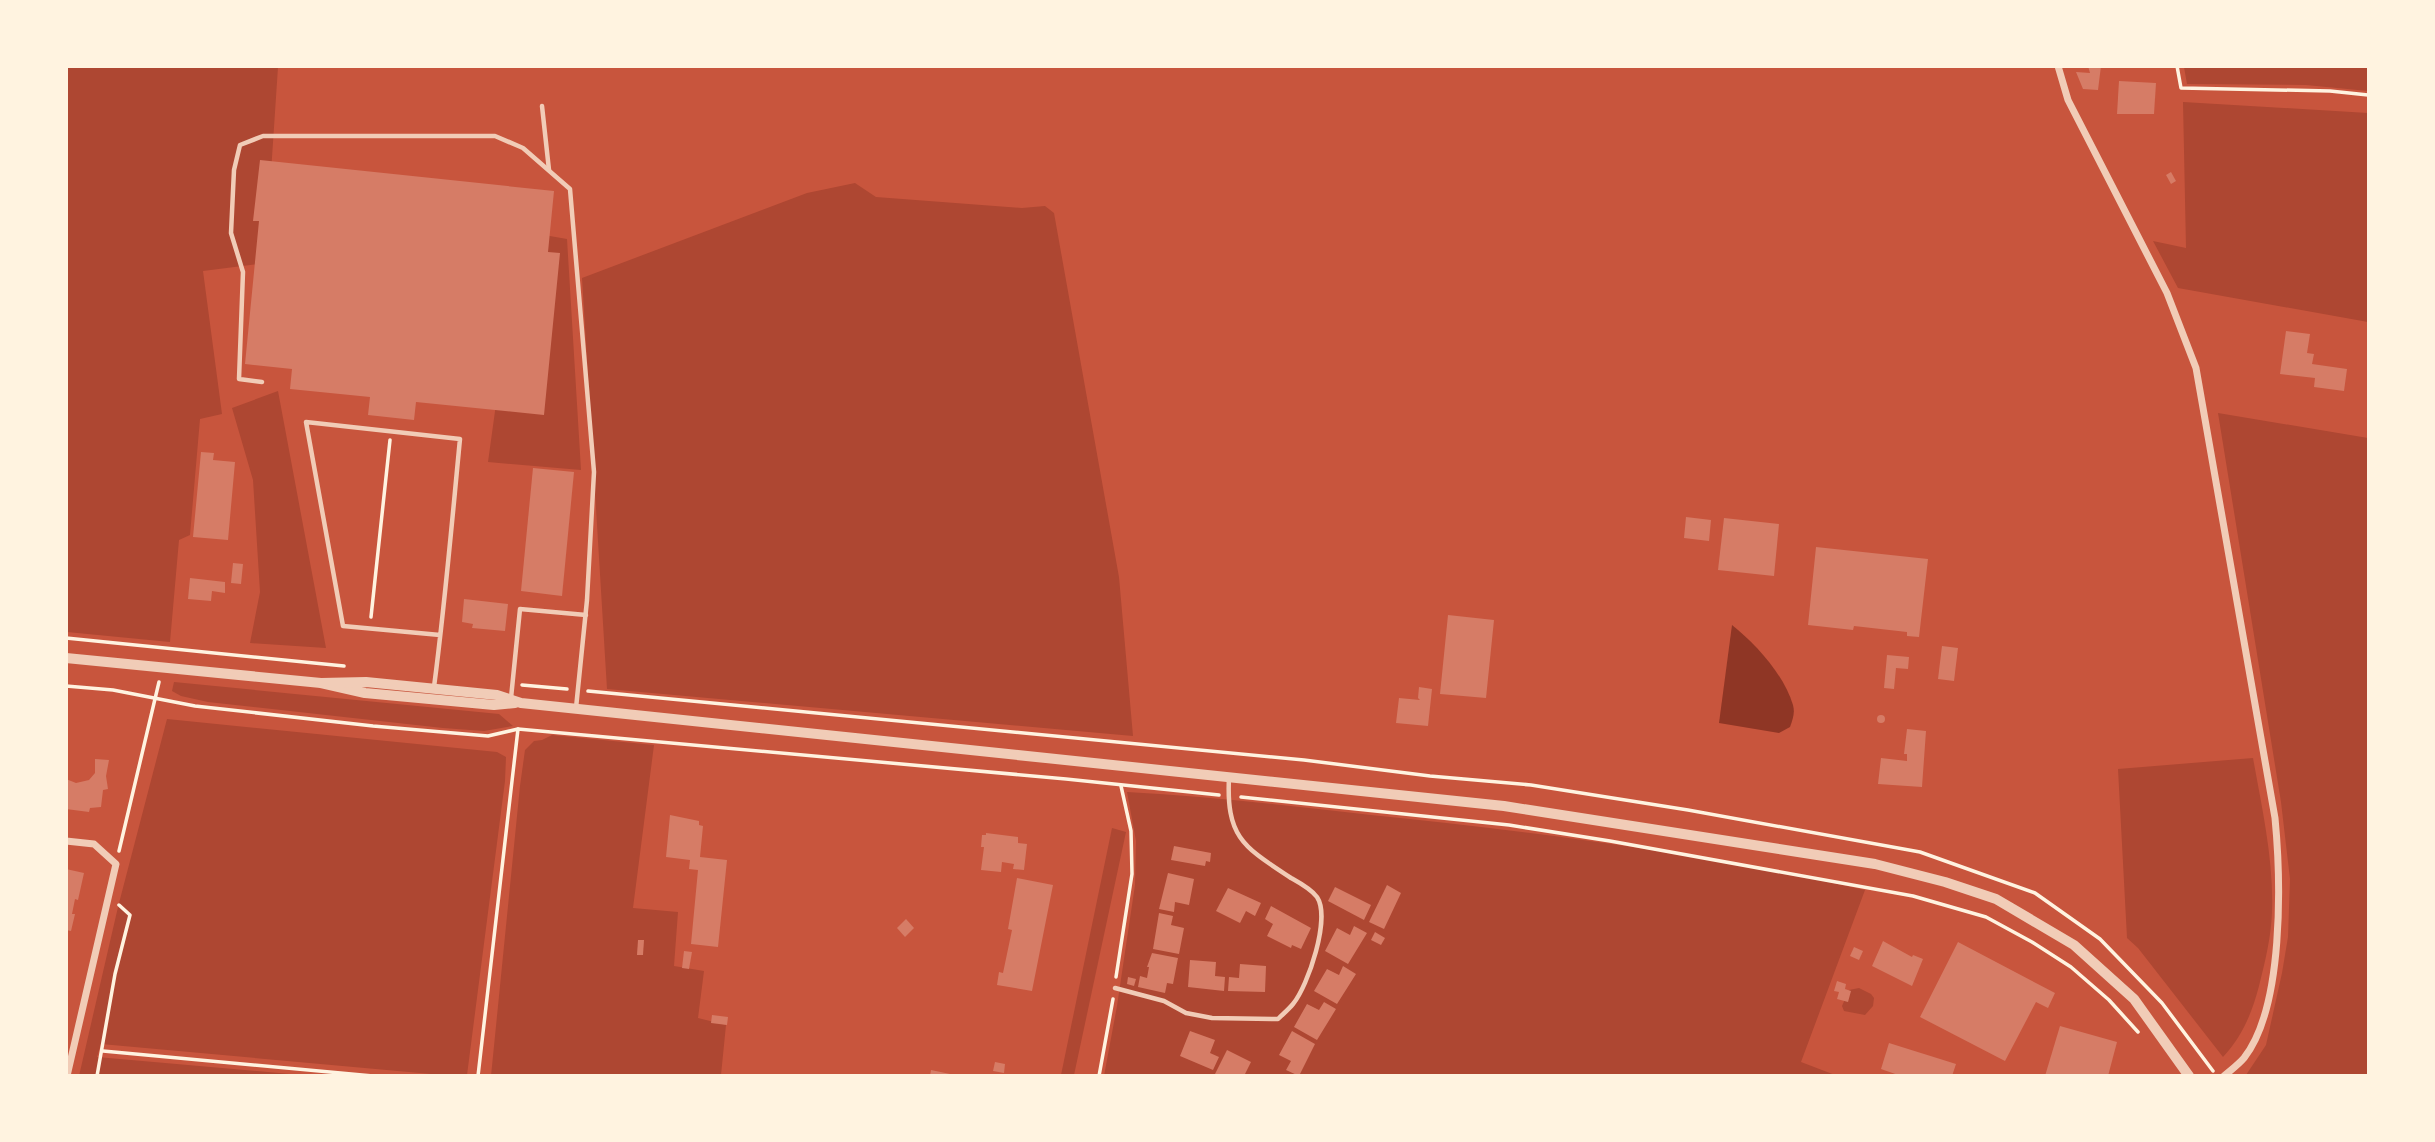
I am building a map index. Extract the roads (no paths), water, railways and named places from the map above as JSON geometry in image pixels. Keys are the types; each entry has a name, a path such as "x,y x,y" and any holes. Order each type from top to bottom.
{"street":[{"path":"2058,66 2068,100 2167,293 2196,368 2275,818 2280,866 2277,941 2268,1003 2260,1031 2244,1058 2224,1076"},
{"path":"66,658 321,683 365,693 434,694 494,705 516,701 1504,806 1875,864 1945,882 1996,899 2074,944 2134,999 2189,1076"},
{"path":"66,841 94,844 116,864 67,1076"}],"lane":[{"path":"542,106 549,170"},
{"path":"262,382 239,379 243,272 231,233 234,170 240,145 263,136 495,136 523,148 570,188 594,472 586,615 576,708"},
{"path":"434,694 460,439 306,422 343,626 440,635"},
{"path":"516,701 520,608 586,615"},
{"path":"1115,988 1164,1001 1186,1013 1212,1018 1278,1019 1294,1003 1311,968 1321,910 1317,898 1308,889 1267,862 1239,838 1231,822 1229,777"}]}
